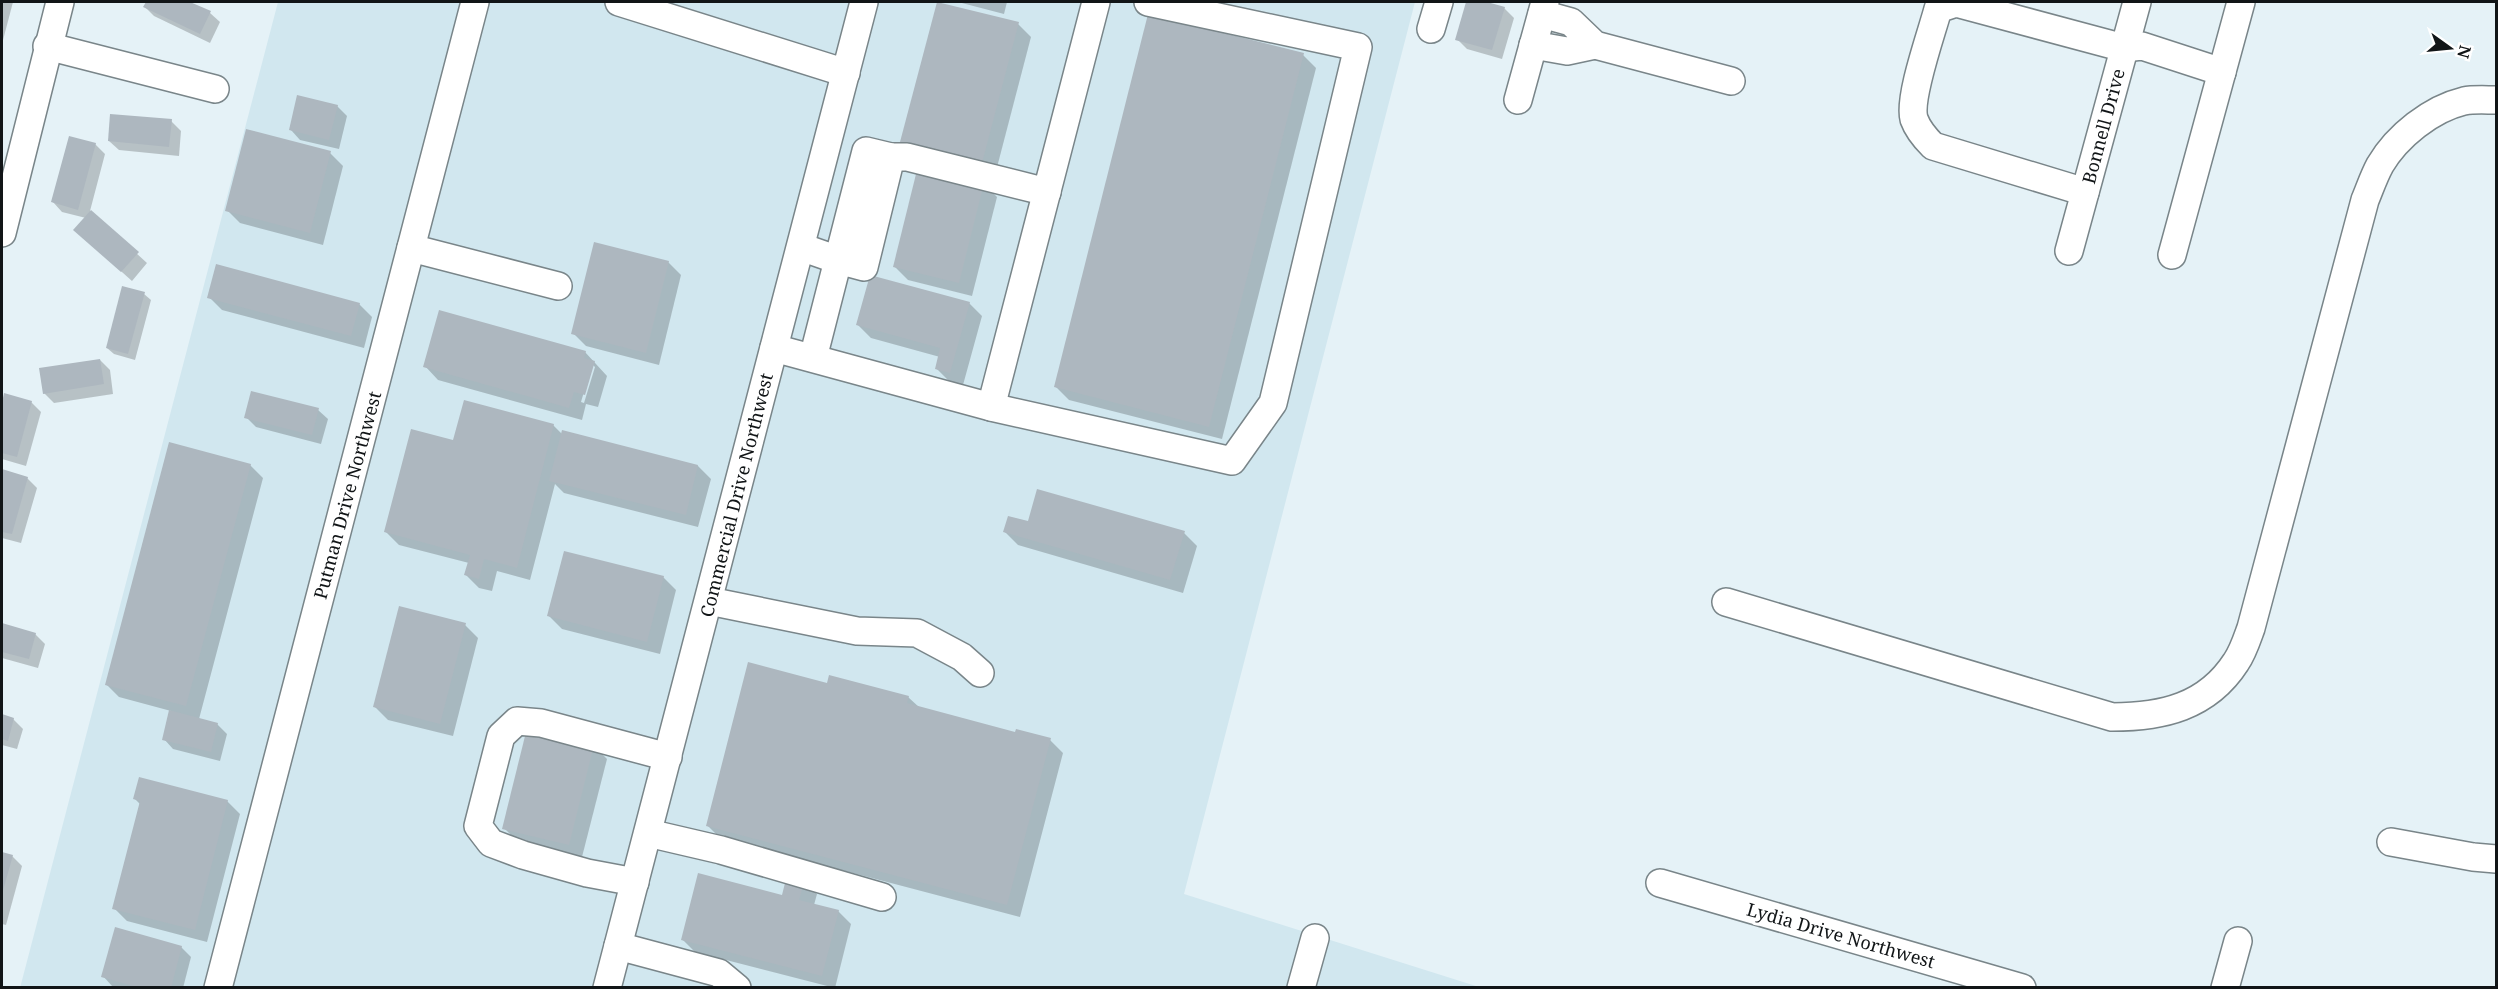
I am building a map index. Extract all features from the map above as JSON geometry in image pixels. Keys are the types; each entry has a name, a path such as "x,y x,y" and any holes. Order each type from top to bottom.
{"street":[{"path":"2,233 5,204 60,2"},
{"name":"Putman Drive Northwest","path":"218,987 475,2"},
{"path":"619,2 846,73"},
{"name":"Commercial Drive Northwest","path":"607,987 864,2"},
{"path":"992,406 1096,2"},
{"path":"774,348 992,406 1232,461 1273,403 1358,47 1148,2"},
{"path":"1431,29 1439,2"},
{"name":"Bonnell Drive","path":"2069,251 2137,2"},
{"path":"2172,255 2241,2"},
{"path":"2085,192 1932,146 1921,134 1914,117 1914,101 1938,9 1956,3 2124,48 2142,46 2222,72"},
{"path":"1518,100 1543,8 1571,22 1595,45"},
{"path":"1533,45 1567,51 1595,45 1731,81"},
{"path":"47,46 215,89"},
{"path":"1726,602 2112,717 2143,717 2174,711 2197,699 2219,683 2237,661 2251,628 2365,200 2380,165 2397,142 2418,124 2444,109 2464,101 2496,100"},
{"path":"828,141 878,154 907,157 1047,192"},
{"path":"813,358 838,261 878,154"},
{"path":"801,247 838,261"},
{"path":"411,248 558,286"},
{"path":"785,307 823,319"},
{"path":"709,601 857,631 917,633 962,657 980,674"},
{"path":"635,882 586,873 491,843 478,826 501,736 517,722 541,723 668,757"},
{"path":"648,833 721,850 882,897"},
{"path":"2391,842 2496,859"},
{"name":"Lydia Drive Northwest","path":"1660,883 2022,987"},
{"path":"1301,987 1315,938"},
{"path":"2225,987 2238,941"},
{"path":"618,946 719,973 737,987"}],"shaded area":[{"path":"278,2 1415,2 1184,894 1479,987 20,988"}],"building":[{"path":"146,2 190,2 211,11 200,34 143,7"},
{"path":"937,2 1019,22 982,163 900,142"},
{"path":"1466,2 1487,2 1505,7 1492,50 1455,40"},
{"path":"1148,14 1304,53 1209,427 1054,387"},
{"path":"297,95 338,105 329,140 289,130"},
{"path":"110,114 172,119 169,147 108,141"},
{"path":"246,129 331,151 310,233 225,211"},
{"path":"69,136 96,143 78,210 51,202"},
{"path":"918,166 984,183 959,283 893,267"},
{"path":"91,210 139,252 121,272 73,230"},
{"path":"594,242 669,261 646,353 571,334"},
{"path":"216,264 360,303 351,336 207,298"},
{"path":"870,275 970,302 950,373 935,369 940,348 856,325"},
{"path":"122,286 145,292 128,354 106,348"},
{"path":"439,310 586,351 584,358 595,361 585,395 574,392 569,408 423,367"},
{"path":"100,359 104,384 43,394 39,368"},
{"path":"251,391 319,408 312,435 244,418"},
{"path":"4,393 32,401 17,457 2,453"},
{"path":"464,400 554,424 517,568 484,559 479,579 464,575 470,555 384,532 411,429 453,440"},
{"path":"562,430 698,465 686,515 549,481"},
{"path":"169,442 251,464 186,706 105,685"},
{"path":"2,469 28,477 12,534 2,532"},
{"path":"1037,489 1185,531 1170,580 1003,532 1008,516 1028,521"},
{"path":"564,551 664,576 647,642 547,616"},
{"path":"399,606 466,623 440,724 373,707"},
{"path":"2,623 36,633 29,659 2,652"},
{"path":"748,662 827,683 829,675 909,696 907,703 1015,732 1016,729 1051,738 1007,905 706,826"},
{"path":"169,710 218,723 211,752 162,740"},
{"path":"2,714 14,718 8,741 2,739"},
{"path":"527,728 594,745 569,845 502,829"},
{"path":"139,777 228,800 195,930 112,909 140,801 133,799"},
{"path":"2,852 13,855 2,894"},
{"path":"698,873 782,895 787,875 805,879 799,900 839,910 822,976 681,940"},
{"path":"115,927 182,946 171,988 140,988 101,977"}]}
